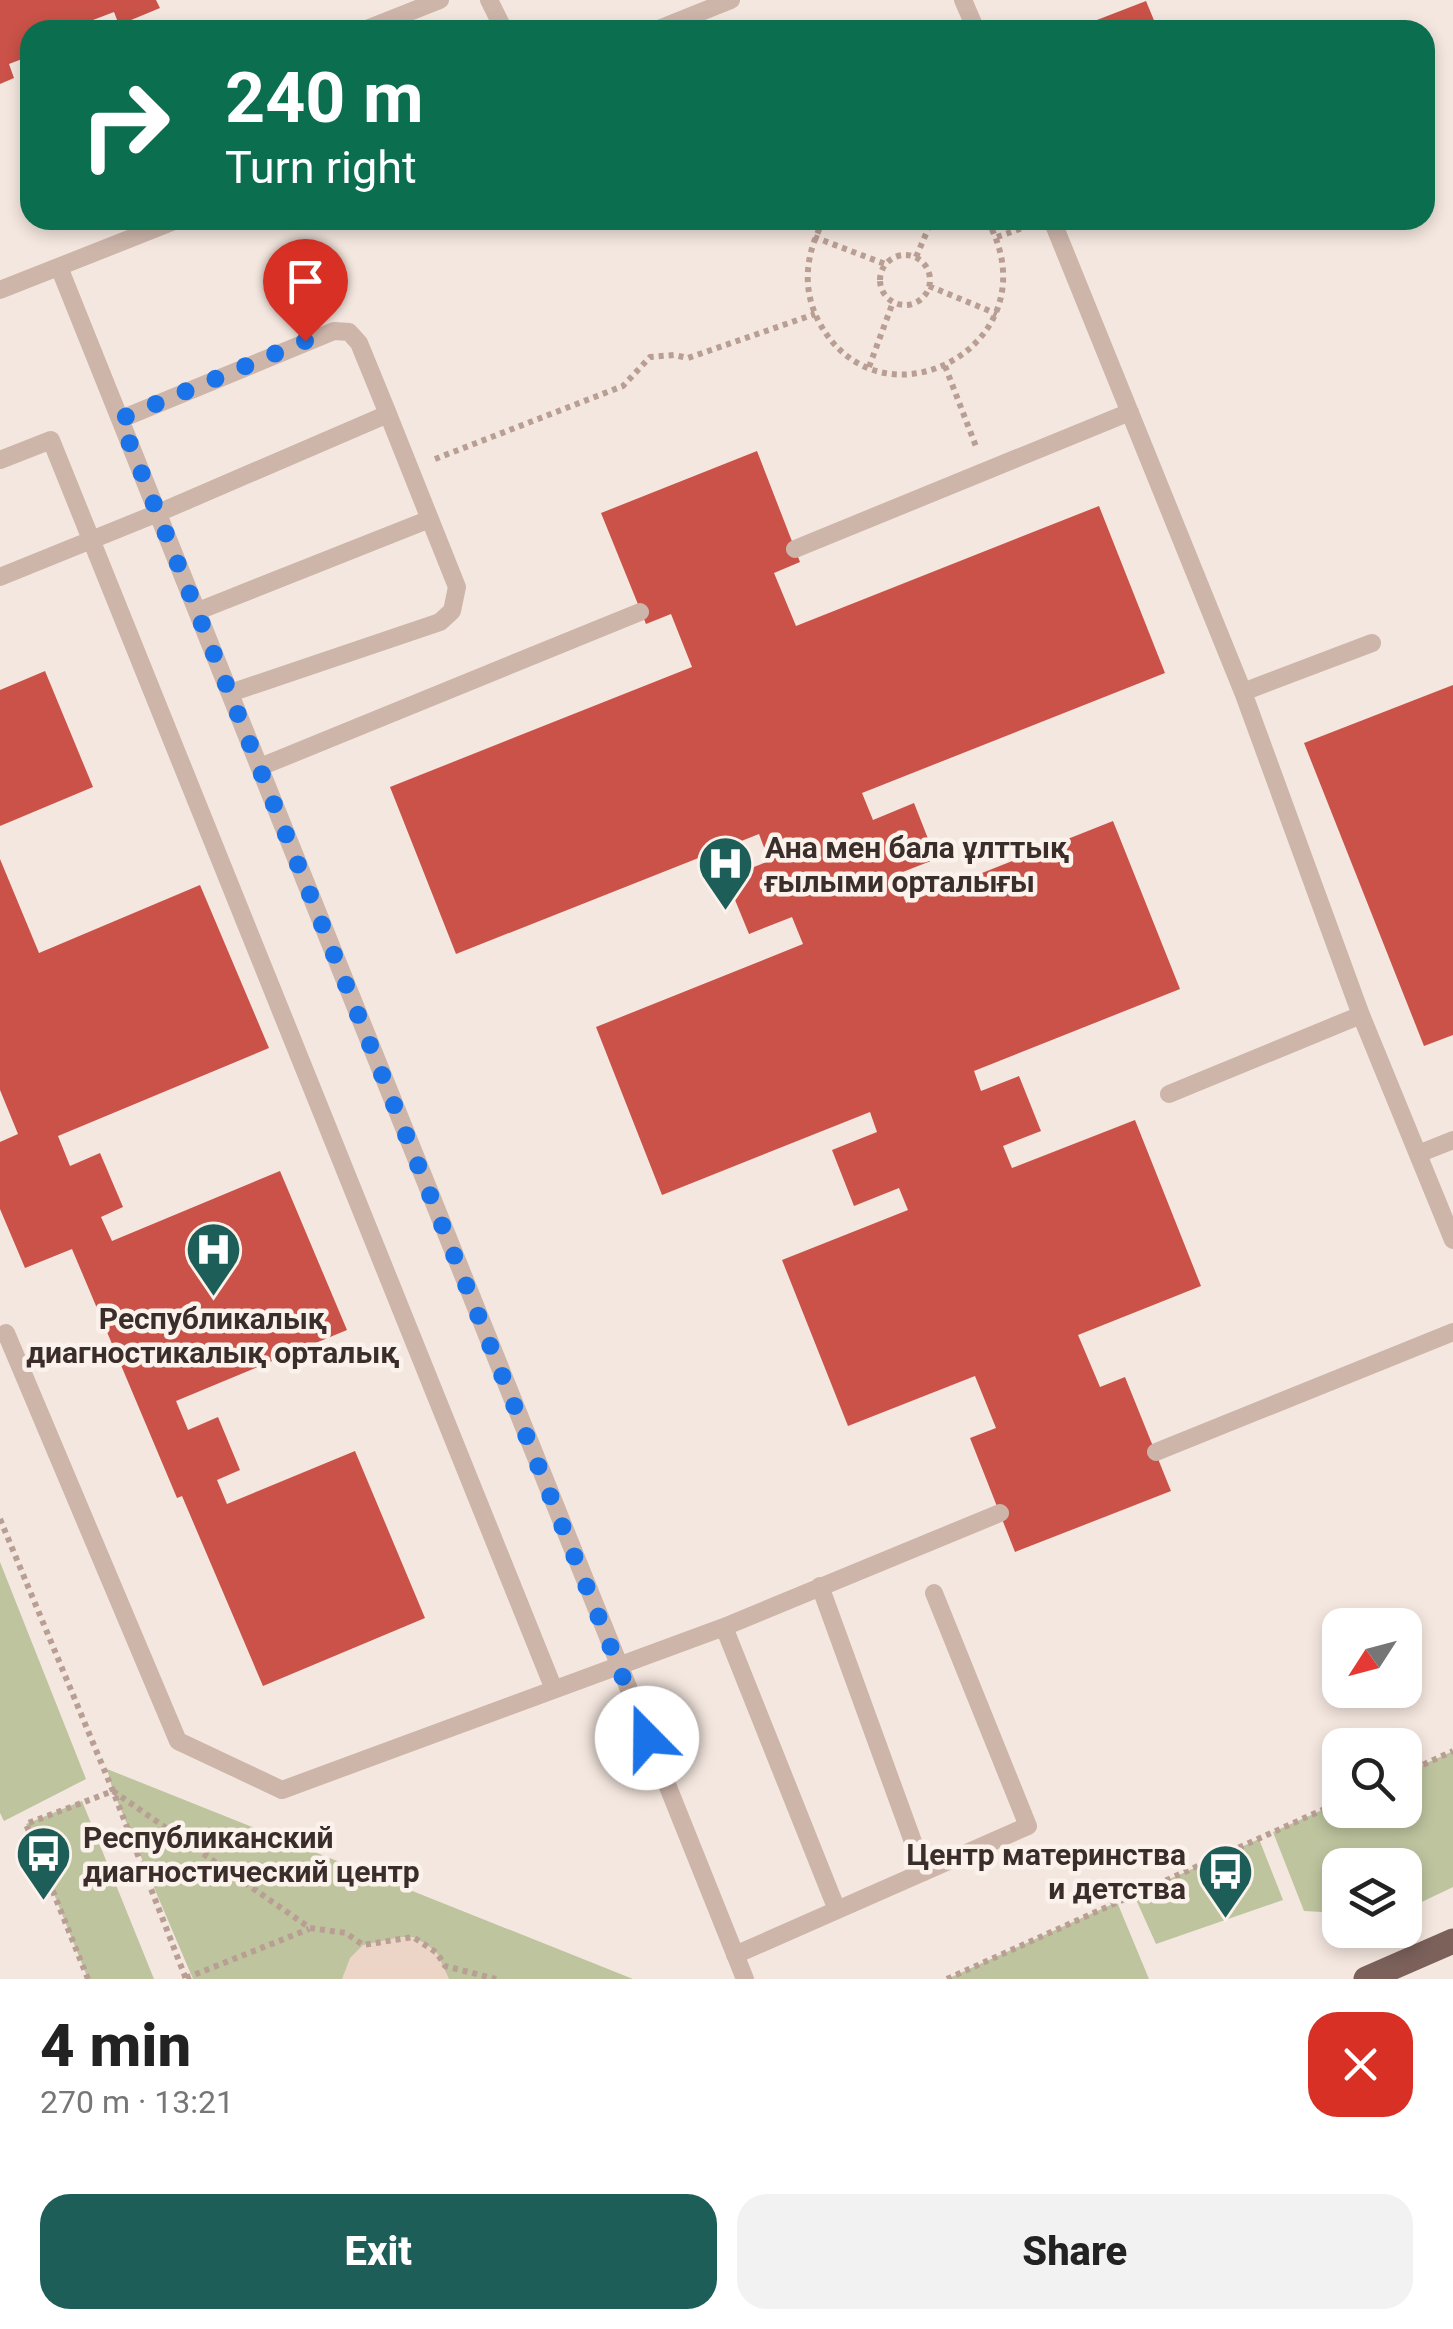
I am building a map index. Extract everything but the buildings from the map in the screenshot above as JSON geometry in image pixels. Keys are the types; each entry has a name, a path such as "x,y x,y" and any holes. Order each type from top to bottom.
{"main road":[{"path":"1366,1979 1453,1940"}],"lane":[{"path":"389,20 440,0"},
{"path":"681,20 730,0"},
{"path":"0,290 152,230"},
{"path":"1056,230 1242,692 1361,1015 1453,1240"},
{"path":"60,267 745,1979"},
{"path":"120,419 334,331 350,332 359,343 388,414 457,587 452,612 440,622 230,693"},
{"path":"795,549 1130,412"},
{"path":"0,577 388,414"},
{"path":"0,460 51,440 554,1687"},
{"path":"198,611 430,519"},
{"path":"260,767 640,612"},
{"path":"1242,692 1372,643"},
{"path":"1169,1094 1361,1015"},
{"path":"1418,1154 1453,1140"},
{"path":"1156,1452 1453,1332"},
{"path":"6,1334 178,1741 282,1790 724,1627 1000,1513"},
{"path":"820,1586 924,1872"},
{"path":"735,1955 1028,1826 934,1593"},
{"path":"724,1627 837,1910"}],"path":[{"path":"818,230 807,275 814,314 836,346 870,367 908,374 946,366 976,345 997,314 1002,295 1002,256 990,230"},
{"path":"916,257 928,230"},
{"path":"814,237 885,264"},
{"path":"894,256 916,257 930,275 929,286 916,304 904,306 893,302 884,296 880,273 894,256"},
{"path":"929,286 997,314"},
{"path":"870,367 893,302"},
{"path":"410,469 622,386 650,357 688,358 814,314"},
{"path":"946,366 985,471"},
{"path":"0,1519 113,1791 185,1979 310,1928"},
{"path":"1422,1765 1453,1751"},
{"path":"113,1791 310,1928 346,1933 363,1945 413,1937 437,1953 449,1978"},
{"path":"88,1979 26,1824 113,1791"},
{"path":"947,1979 1322,1810"},
{"path":"444,1966 496,1979"}],"green space":[{"path":"0,1562 86,1779 4,1821 0,1813"},
{"path":"1453,1751 1453,1887 1422,1902 1422,1848 1322,1848 1322,1912 1304,1911 1273,1832 1322,1810 1322,1828 1422,1828 1422,1765"},
{"path":"107,1769 633,1979 193,1979"},
{"path":"82,1801 154,1979 88,1979 26,1824"},
{"path":"1259,1839 1283,1900 1156,1944 1134,1895"},
{"path":"1117,1902 1149,1979 947,1979"}],"shaded area":[{"path":"413,1937 437,1953 449,1979 342,1979 350,1958 363,1945"}],"place":[{"name":"Ана мен бала ұлттық ғылыми орталығы","path":"726,913"},
{"name":"Республикалық диагностикалық орталық","path":"213,1299"},
{"name":"Республиканский диагностический центр","path":"44,1903"},
{"name":"Центр материнства и детства","path":"1225,1920"}],"route":[{"path":"305,341 120,419 647,1738"}]}
